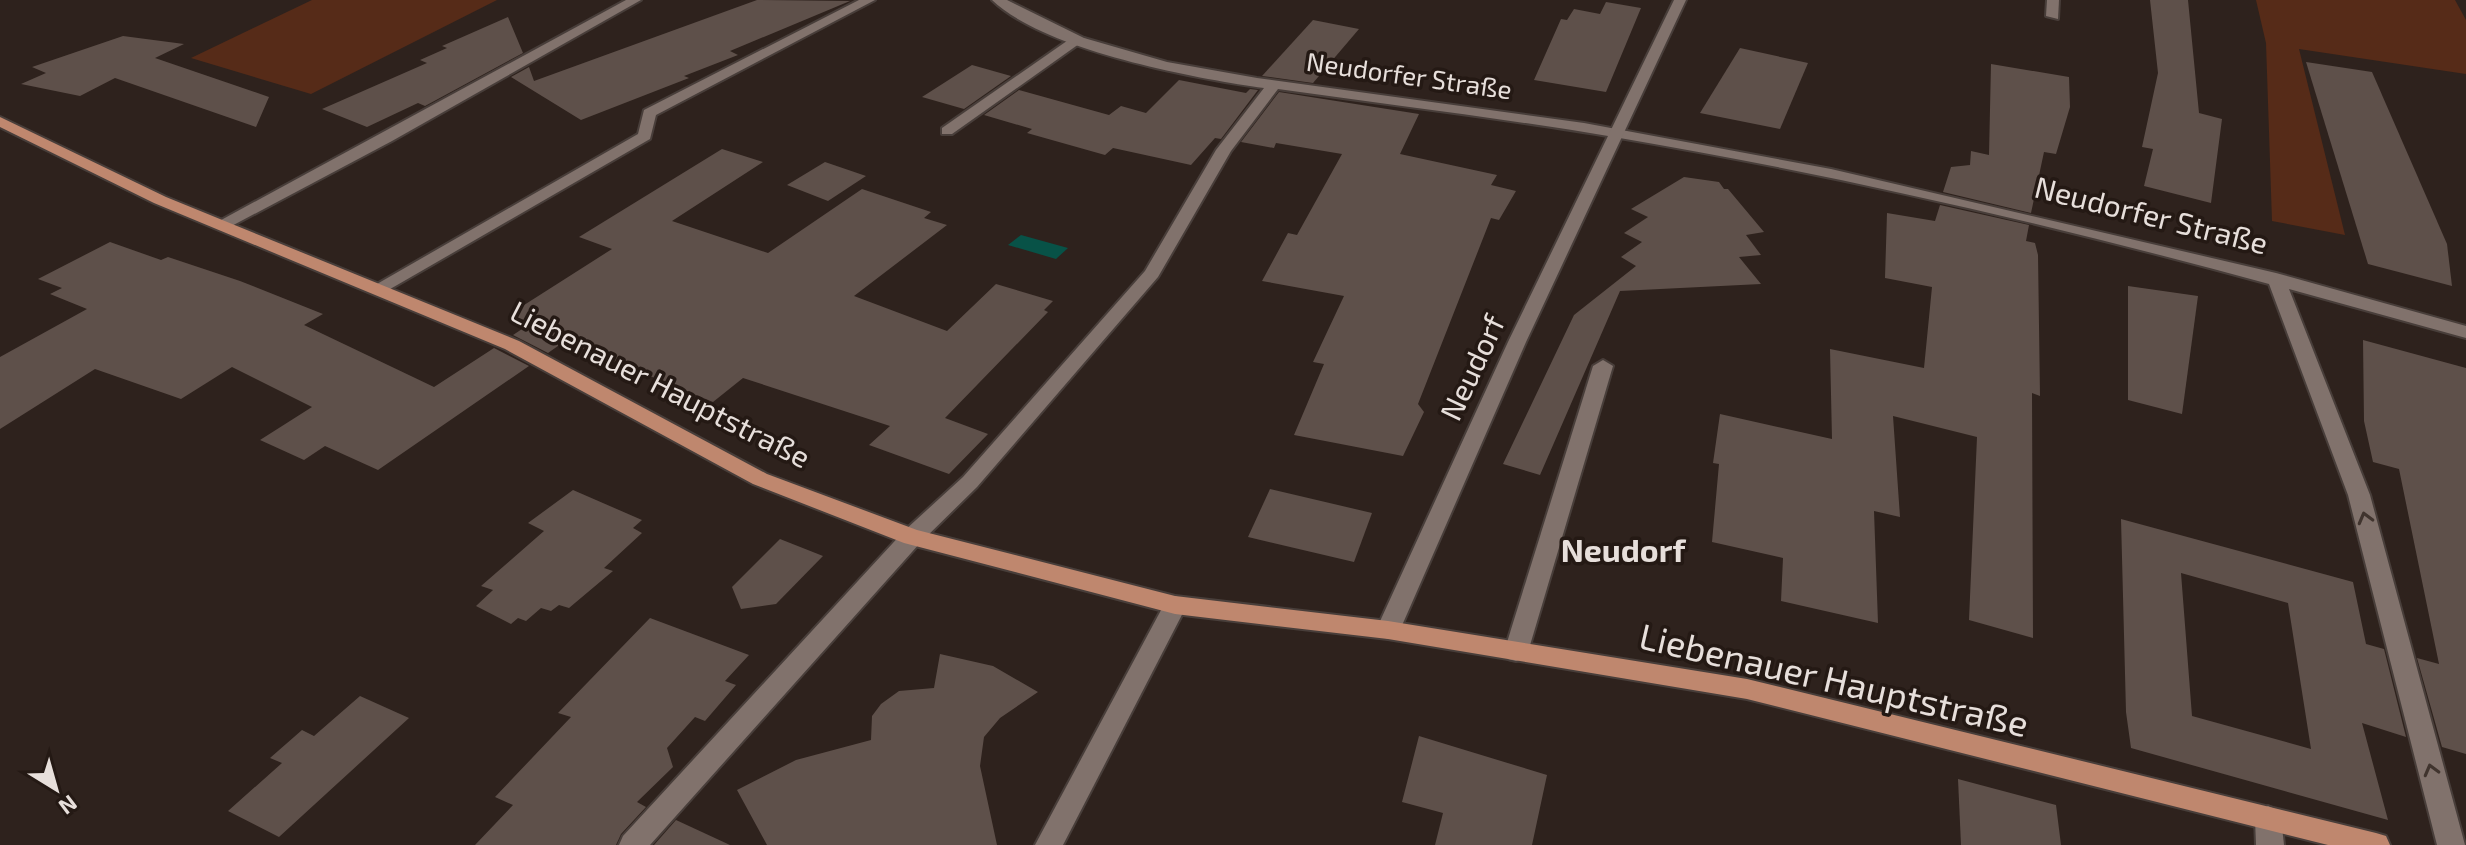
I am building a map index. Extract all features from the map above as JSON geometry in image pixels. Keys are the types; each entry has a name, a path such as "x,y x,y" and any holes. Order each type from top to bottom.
{"main road":[{"name":"Liebenauer Hauptstraße","path":"0,121 160,200 512,345 760,479 912,537 1175,605 1388,630 1747,689 2269,832 2376,845"}],"street":[{"path":"220,225 387,138 635,0"},
{"path":"379,288 645,136 649,113 869,0"},
{"path":"1617,133 1680,0"},
{"path":"2053,0 2053,16"},
{"path":"1005,2 1055,32 1140,59 1273,86"},
{"path":"947,131 1079,39"},
{"name":"Neudorfer Straße","path":"912,537 970,482 1152,273 1224,150 1273,86 1345,93 1617,133 1979,203 2276,278 2359,495 2451,845"},
{"name":"Neudorf","path":"1388,630 1511,356 1617,133"},
{"path":"2276,278 2466,332"},
{"path":"1516,652 1603,366"},
{"path":"633,845 912,537"},
{"path":"1049,845 1175,605"}],"shaded area":[{"path":"312,0 497,0 311,94 191,58"},
{"path":"2256,0 2455,0 2466,20 2466,74 2299,49 2345,235 2272,221 2266,43"}],"water":[{"path":"1021,235 1068,248 1056,259 1008,245"}],"building":[{"path":"757,0 850,1 730,51 738,55 684,76 689,78 581,120 511,77 529,67 534,81"},
{"path":"2150,0 2188,0 2199,113 2222,119 2211,203 2144,186 2153,149 2142,147 2158,73"},
{"path":"1606,2 1641,8 1606,92 1534,80 1561,19 1567,20 1574,9 1600,14"},
{"path":"508,17 523,53 425,106 418,103 367,127 322,109 427,63 420,60 447,48 442,46"},
{"path":"1313,20 1359,29 1313,83 1262,76"},
{"path":"123,36 184,44 155,58 269,97 256,127 115,78 80,96 21,84 46,73 32,67"},
{"path":"1740,48 1808,63 1780,129 1700,113"},
{"path":"2306,62 2372,72 2447,244 2452,286 2368,264"},
{"path":"1991,64 2069,77 2070,107 2056,154 2044,152 2031,213 1943,192 1951,167 1970,165 1971,151 1989,155"},
{"path":"972,65 1011,76 964,109 922,97"},
{"path":"1179,80 1246,93 1250,89 1258,90 1221,139 1215,138 1191,165 1113,148 1105,155 1027,133 1032,129 984,115 1019,90 1109,115 1121,106 1146,113"},
{"path":"1279,92 1419,114 1400,154 1497,175 1491,185 1516,191 1499,220 1491,218 1418,404 1424,412 1403,456 1294,435 1324,364 1313,362 1344,296 1262,281 1288,233 1297,235 1342,154 1276,143 1274,148 1241,142"},
{"path":"722,149 763,162 672,221 768,253 862,189 931,212 924,218 947,225 854,296 947,331 996,284 1053,301 1044,310 1048,312 945,418 988,434 949,474 869,445 890,426 743,378 713,402 565,341 548,353 513,335 531,323 510,314 612,249 579,237"},
{"path":"825,162 866,176 828,201 787,185"},
{"path":"1684,177 1719,182 1764,232 1746,235 1761,255 1739,257 1761,284 1620,291 1540,475 1503,464 1574,315 1636,266 1621,257 1642,242 1624,233 1648,217 1631,209"},
{"path":"1940,205 2029,225 2026,241 2035,243 2038,255 2040,396 2032,393 2033,638 1969,620 1977,437 1893,416 1900,517 1874,511 1878,623 1781,601 1783,558 1712,542 1719,464 1713,463 1720,414 1832,439 1830,349 1924,368 1932,287 1885,278 1887,213 1935,221"},
{"path":"110,242 161,260 168,257 240,281 323,314 304,325 434,387 494,348 529,366 378,470 325,446 304,460 260,440 312,407 232,367 181,399 95,369 0,429 0,357 87,309 50,294 62,288 38,279"},
{"path":"2128,286 2198,296 2182,414 2128,400"},
{"path":"2363,340 2466,368 2466,754 2442,747 2417,658 2439,664 2399,469 2373,462 2364,421"},
{"path":"1270,489 1372,513 1354,562 1248,537"},
{"path":"573,490 642,520 633,528 642,533 604,568 613,571 569,608 559,605 551,611 541,608 526,621 518,618 511,624 476,606 493,590 481,586 544,531 528,523"},
{"path":"2121,519 2353,582 2366,644 2384,649 2406,737 2362,723 2388,820 2131,748 2126,712","holes":["2181,573 2288,603 2311,749 2192,716"]},
{"path":"780,539 823,556 776,604 741,609 732,587"},
{"path":"650,618 749,655 725,681 736,685 705,721 695,717 667,748 673,767 637,802 646,807 621,834 616,845 475,845 513,805 495,797 571,717 558,713"},
{"path":"940,654 993,666 1038,692 1000,718 984,737 980,766 997,845 767,845 737,790 796,760 871,740 872,716 881,704 899,691 934,688"},
{"path":"360,696 409,718 279,837 228,811 282,763 270,758 302,730 314,736"},
{"path":"1419,736 1547,775 1532,845 1435,845 1443,813 1402,802"},
{"path":"1958,779 2056,805 2061,845 1961,845"},
{"path":"676,820 730,845 654,845"}],"district":[{"name":"Neudorf","path":"1623,551"}]}
